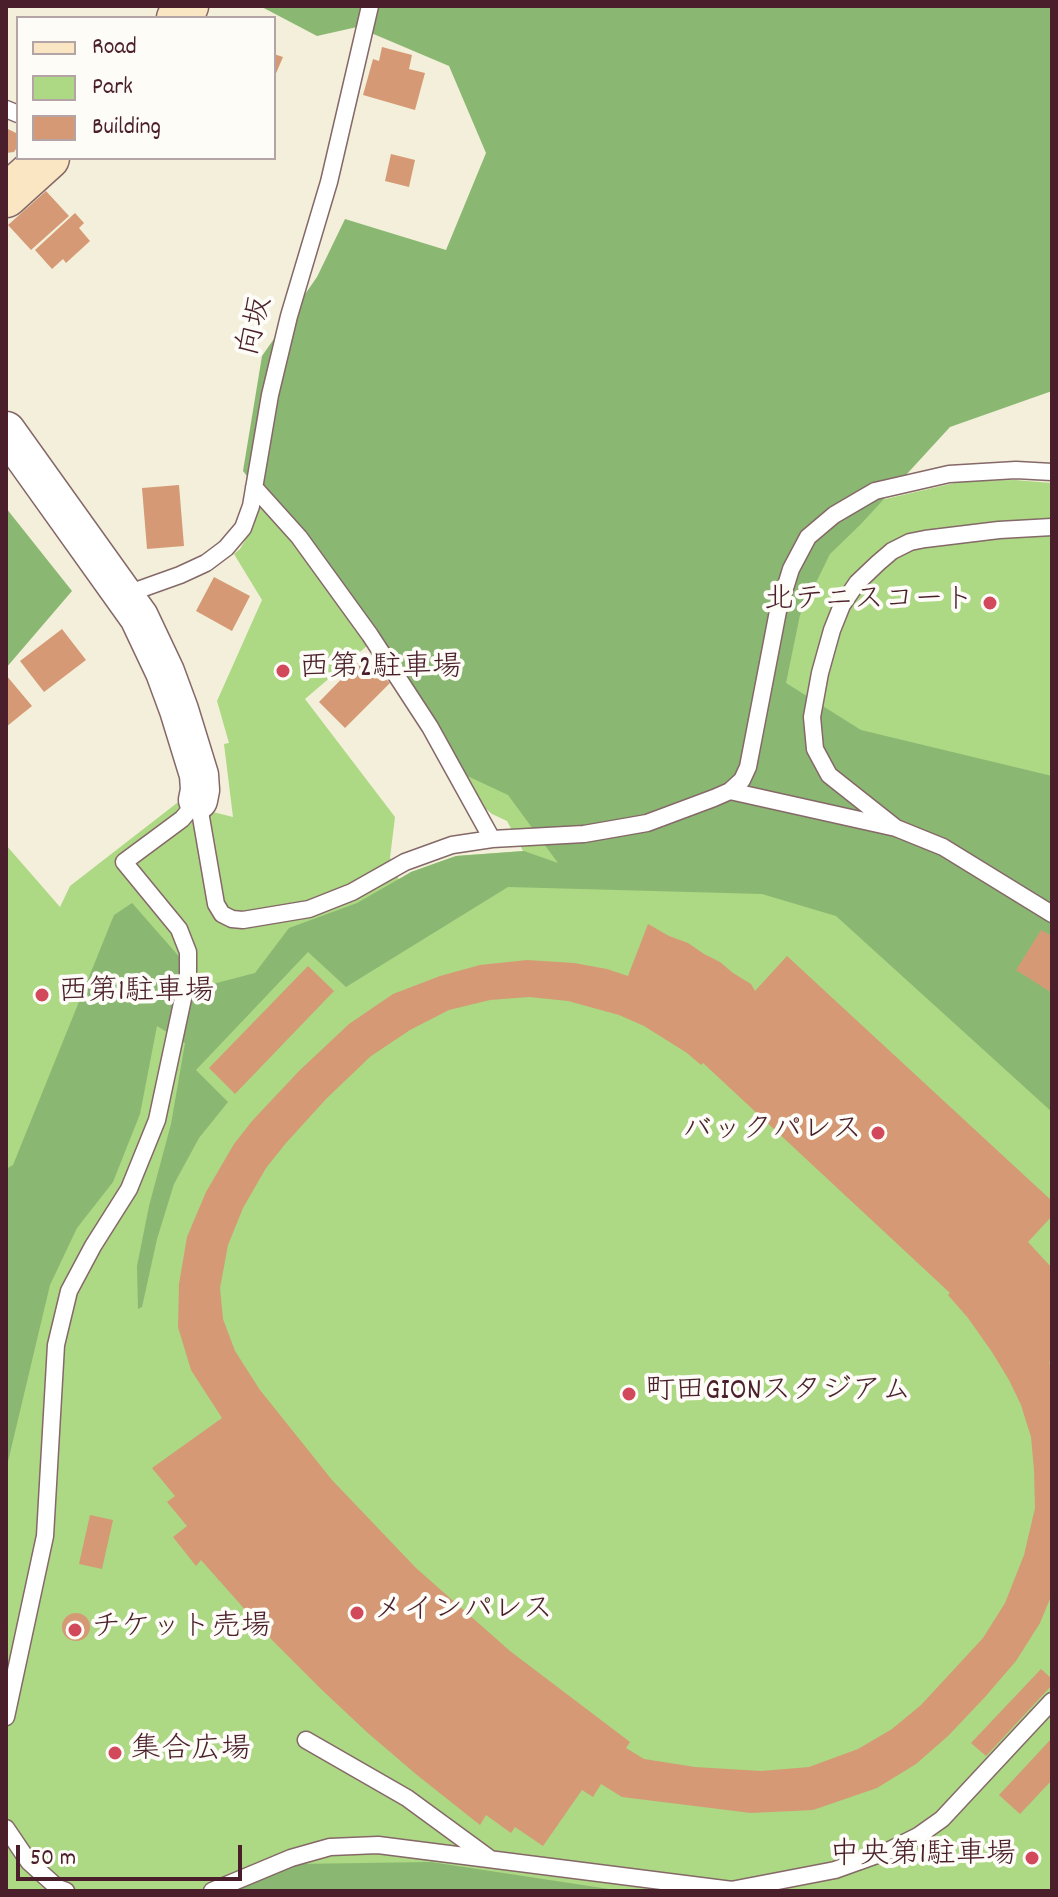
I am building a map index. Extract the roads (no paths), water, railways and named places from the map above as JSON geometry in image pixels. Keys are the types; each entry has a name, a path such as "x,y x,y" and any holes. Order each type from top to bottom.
{"main road":[{"path":"6,196 46,160"}],"street":[{"path":"6,431 139,617 175,697 199,775 198,800"}],"lane":[{"name":"向坂","path":"122,595 206,563 226,548 243,528 251,506 270,395 329,182 370,6"},
{"path":"198,800 216,904 222,914 243,920 309,909 352,892 405,862 452,845 492,839 584,834 647,823 730,791 742,780 748,767 778,611 791,569 808,537 834,515 875,491 949,474 1016,470 1052,472"},
{"path":"254,487 299,537 370,635 430,727 492,839"},
{"path":"896,828 829,775 815,749 812,717 820,673 842,605 857,583 878,563 910,542 999,530 1052,527"},
{"path":"730,791 896,828 943,847 1052,914"},
{"path":"6,1717 45,1536 56,1345 69,1291 129,1189 157,1120 188,975 188,952 179,929 124,862 182,819 198,800"},
{"path":"212,1891 291,1858 330,1847 378,1845 736,1890 835,1870 888,1851 942,1819 1052,1701"},
{"path":"306,1740 407,1798 490,1859"},
{"path":"6,1828 29,1862 58,1888 66,1891"}],"place":[{"name":"北テニスコート","path":"990,603"},
{"name":"西第2駐車場","path":"283,671"},
{"name":"西第1駐車場","path":"42,995"},
{"name":"バックパレス","path":"878,1133"},
{"name":"町田GIONスタジアム","path":"629,1394"},
{"name":"メインパレス","path":"357,1613"},
{"name":"チケット売場","path":"75,1630"},
{"name":"集合広場","path":"115,1753"},
{"name":"中央第1駐車場","path":"1032,1858"}]}
